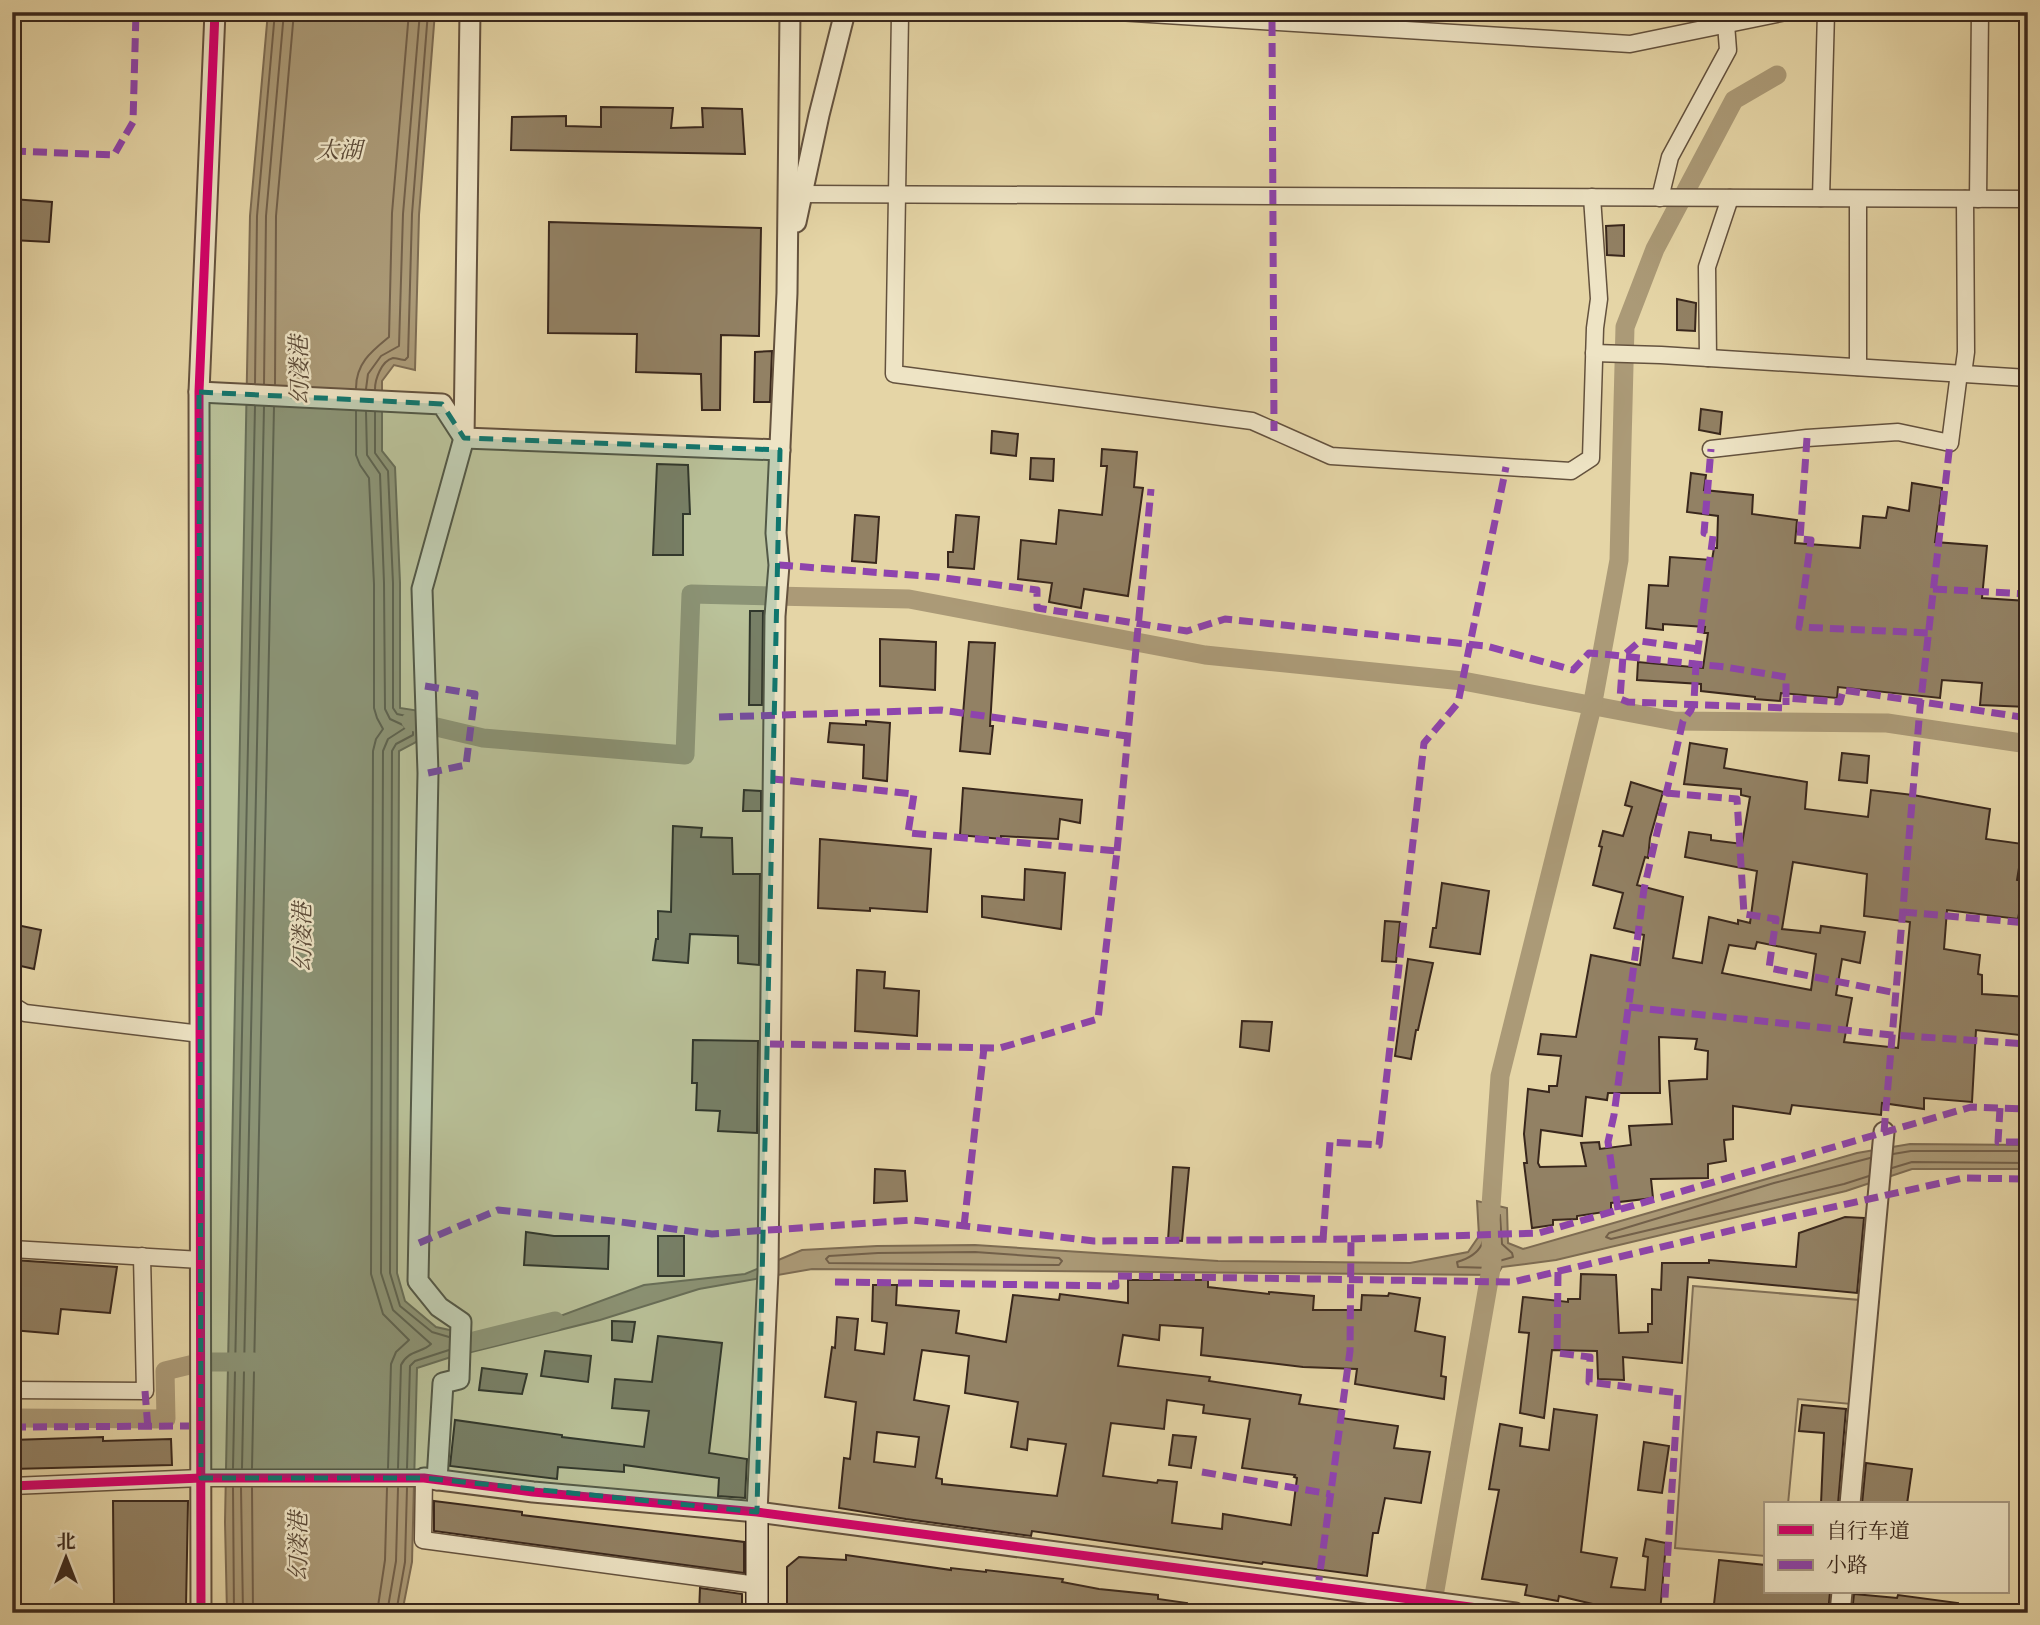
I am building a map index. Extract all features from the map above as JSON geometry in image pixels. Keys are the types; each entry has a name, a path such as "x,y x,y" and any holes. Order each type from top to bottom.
{"main road":[{"path":"757,1512 757,1613"}],"street":[{"path":"201,1613 211,1477 201,1260 199,392 215,12"},
{"path":"470,12 464,438 422,589 428,773 418,1281 439,1307 461,1322 459,1379 443,1383 423,1540 757,1585"},
{"path":"757,1512 768,1272 775,616 779,565 776,533 786,293 789,12"},
{"path":"786,293 794,227 845,12"},
{"path":"906,12 900,15 894,374 1252,421 1331,456 1572,471 1591,458 1594,353 1599,299 1592,197"},
{"path":"1118,12 1630,44 1733,19 1786,12"},
{"path":"1821,198 1826,12"},
{"path":"1711,449 1807,438 1898,432 1950,443 1966,352 1980,12"},
{"path":"1660,198 1670,157 1728,50 1733,19"},
{"path":"802,194 2028,199"},
{"path":"1708,358 1707,267 1730,198"},
{"path":"1858,198 1858,367"},
{"path":"1594,353 2028,378"},
{"path":"199,392 442,404 464,438"},
{"path":"464,438 780,450"},
{"path":"12,1005 25,1013 201,1034"},
{"path":"1850,1502 1884,1132"},
{"path":"12,1249 201,1260"},
{"path":"12,1390 145,1391 142,1256"},
{"path":"12,1486 211,1477 431,1479 533,1492 757,1512 1515,1613"},
{"path":"1840,1613 1842,1594"}],"highlighted area":[{"path":"199,392 442,404 464,438 780,450 757,1512 424,1478 201,1478"}],"shaded area":[{"path":"1693,1286 1860,1300 1851,1404 1798,1399 1788,1502 1764,1502 1764,1556 1675,1548"}],"water":[{"path":"268,12 435,12 419,215 415,370 394,365 382,381 382,451 395,467 400,583 400,708 420,711 420,740 399,751 397,1273 405,1301 436,1327 495,1340 644,1285 745,1274 802,1250 975,1245 1218,1261 1410,1263 1468,1252 1479,1236 1477,1201 1507,1208 1508,1243 1523,1249 1857,1153 1910,1144 2028,1145 2028,1169 1912,1169 1846,1191 1556,1260 1502,1267 1497,1275 812,1269 699,1289 600,1320 417,1368 412,1562 402,1613 227,1613 225,1522 250,216"}],"building":[{"path":"601,107 673,108 671,128 703,127 702,108 742,109 745,154 511,150 512,117 566,116 566,126 601,127"},
{"path":"12,199 52,202 49,242 12,240"},
{"path":"549,222 761,228 759,336 721,335 720,410 702,410 701,374 636,372 637,334 548,333"},
{"path":"1624,225 1624,256 1607,255 1606,226"},
{"path":"1677,299 1696,303 1695,331 1677,330"},
{"path":"772,351 770,402 754,402 755,352"},
{"path":"1701,409 1722,412 1720,434 1699,430"},
{"path":"992,431 1018,434 1016,456 991,453"},
{"path":"1102,449 1137,452 1134,487 1143,488 1128,596 1084,589 1081,608 1049,602 1052,583 1018,579 1021,540 1056,544 1059,510 1102,515 1107,466 1101,466"},
{"path":"1031,458 1054,459 1053,481 1030,479"},
{"path":"657,464 688,465 690,514 683,514 683,555 653,555"},
{"path":"1691,473 1706,475 1704,490 1753,495 1752,514 1797,520 1795,543 1860,548 1863,516 1886,518 1888,507 1909,511 1912,483 1942,488 1935,542 1987,546 1982,598 2027,601 2028,707 1980,705 1982,683 1942,680 1940,698 1838,687 1837,698 1781,693 1780,701 1701,691 1701,684 1637,680 1638,662 1703,668 1708,633 1704,633 1705,627 1663,624 1663,630 1646,628 1649,585 1668,586 1670,557 1712,560 1714,548 1717,548 1718,516 1687,512"},
{"path":"855,515 879,517 876,563 852,561"},
{"path":"956,515 979,517 974,569 948,567 948,552 953,552"},
{"path":"750,611 763,611 762,705 749,705"},
{"path":"880,639 936,642 935,690 880,686"},
{"path":"969,642 995,643 990,754 960,751"},
{"path":"866,721 890,723 887,781 863,778 864,745 828,742 830,723 866,725"},
{"path":"1690,743 1727,749 1724,768 1807,782 1805,809 1868,817 1871,790 1990,809 1986,839 2023,844 2017,880 2025,881 2018,919 1947,910 1944,949 1980,955 1978,974 1982,975 1982,994 2028,997 2028,1036 1976,1030 1972,1102 1924,1098 1924,1109 1882,1103 1881,1115 1792,1105 1790,1114 1733,1106 1733,1139 1724,1140 1726,1161 1708,1164 1708,1178 1651,1179 1653,1198 1611,1203 1611,1211 1577,1216 1577,1219 1553,1220 1553,1225 1532,1228 1524,1163 1527,1163 1524,1134 1528,1089 1549,1092 1549,1086 1557,1086 1561,1056 1538,1054 1541,1034 1576,1037 1591,955 1640,965 1644,935 1614,928 1623,893 1593,885 1603,831 1623,836 1632,807 1625,805 1631,782 1663,792 1650,838 1648,858 1645,857 1637,885 1683,897 1673,958 1702,963 1709,917 1738,924 1738,920 1750,923 1757,871 1685,857 1689,832 1711,835 1711,840 1742,844 1750,797 1741,795 1741,789 1684,784","holes":["1793,862 1867,874 1864,916 1910,922 1898,1048 1844,1042 1852,998 1836,995 1842,959 1860,963 1865,932 1821,926 1820,933 1782,929","1757,942 1816,954 1811,990 1722,973 1729,945 1755,949","1659,1037 1697,1039 1695,1049 1708,1051 1707,1079 1669,1081 1672,1124 1629,1126 1631,1145 1600,1149 1599,1142 1581,1143 1586,1166 1540,1167 1538,1163 1541,1130 1582,1136 1586,1097 1607,1100 1608,1093 1660,1093"]},
{"path":"1842,753 1869,756 1867,783 1839,780"},
{"path":"963,788 1082,800 1080,823 1060,819 1058,839 1001,836 1001,839 960,835"},
{"path":"744,790 761,791 761,811 743,811"},
{"path":"673,826 702,828 701,837 732,838 733,874 760,874 759,965 738,963 738,936 690,934 688,963 653,960 658,939 658,911 671,912"},
{"path":"820,839 931,849 927,912 818,908"},
{"path":"1025,869 1065,873 1061,929 982,917 982,896 1024,900"},
{"path":"1442,883 1489,891 1480,954 1430,947 1433,928 1436,928"},
{"path":"1385,921 1400,922 1396,962 1382,961"},
{"path":"12,924 41,930 34,969 12,964"},
{"path":"1408,959 1433,963 1411,1059 1395,1056"},
{"path":"857,970 885,972 884,988 919,991 917,1036 855,1031"},
{"path":"1242,1021 1272,1022 1269,1051 1240,1047"},
{"path":"693,1040 758,1041 757,1133 718,1131 720,1111 696,1110 697,1083 692,1083"},
{"path":"1173,1167 1189,1168 1182,1241 1168,1240"},
{"path":"875,1169 905,1171 907,1201 874,1203"},
{"path":"1845,1217 1864,1218 1857,1293 1688,1277 1682,1363 1623,1357 1624,1380 1598,1379 1597,1351 1552,1350 1544,1418 1520,1413 1529,1333 1519,1332 1523,1297 1568,1302 1568,1299 1580,1299 1581,1274 1616,1275 1619,1333 1648,1332 1648,1324 1652,1324 1652,1289 1661,1290 1662,1263 1709,1263 1709,1260 1796,1267 1799,1233"},
{"path":"526,1232 554,1236 609,1236 608,1269 524,1265"},
{"path":"658,1236 684,1236 684,1276 658,1276"},
{"path":"13,1260 117,1267 110,1313 61,1309 58,1334 12,1330"},
{"path":"1128,1280 1208,1280 1208,1287 1314,1296 1313,1310 1361,1310 1362,1295 1388,1296 1389,1293 1420,1298 1415,1331 1445,1337 1441,1376 1446,1377 1444,1399 1355,1384 1357,1369 1303,1367 1201,1355 1203,1328 1160,1325 1159,1340 1123,1335 1118,1366 1210,1377 1209,1381 1301,1395 1299,1404 1343,1410 1341,1418 1398,1426 1394,1448 1430,1452 1421,1503 1385,1498 1378,1533 1373,1533 1367,1576 1032,1531 1031,1536 839,1508 844,1458 850,1459 856,1402 825,1397 832,1347 835,1348 837,1317 858,1319 855,1350 884,1354 887,1323 872,1321 873,1285 897,1285 896,1305 959,1311 956,1333 1006,1342 1013,1295 1059,1300 1060,1294 1128,1303","holes":["922,1350 969,1356 965,1393 1018,1402 1011,1447 1027,1450 1028,1439 1066,1444 1057,1496 942,1484 942,1479 936,1478 949,1406 914,1400","1167,1400 1204,1405 1203,1413 1250,1419 1242,1468 1295,1475 1297,1478 1291,1525 1223,1514 1222,1529 1172,1523 1177,1482 1158,1480 1157,1483 1103,1476 1111,1423 1164,1429","877,1432 919,1437 915,1467 874,1462"]},
{"path":"612,1321 635,1322 632,1342 612,1340"},
{"path":"658,1336 722,1343 709,1453 747,1459 745,1498 718,1496 719,1478 624,1465 624,1472 558,1467 557,1479 450,1466 455,1420 644,1447 649,1411 612,1408 615,1379 652,1382"},
{"path":"545,1351 591,1356 588,1382 541,1376"},
{"path":"482,1368 527,1374 522,1394 479,1390"},
{"path":"1802,1405 1846,1409 1838,1502 1821,1502 1824,1433 1799,1431"},
{"path":"1554,1409 1597,1415 1581,1552 1617,1558 1611,1587 1645,1590 1648,1557 1643,1556 1646,1539 1666,1543 1660,1613 1597,1605 1559,1596 1558,1601 1525,1595 1527,1585 1482,1579 1499,1490 1489,1489 1500,1424 1522,1428 1520,1446 1549,1450"},
{"path":"1173,1435 1196,1437 1191,1468 1169,1465"},
{"path":"103,1437 103,1441 171,1439 172,1465 12,1469 12,1440"},
{"path":"1644,1442 1669,1446 1662,1493 1638,1490"},
{"path":"1866,1463 1912,1469 1907,1502 1862,1502"},
{"path":"113,1501 188,1501 186,1607 114,1609"},
{"path":"434,1501 522,1512 522,1515 744,1542 744,1573 434,1531"},
{"path":"846,1555 951,1570 986,1570 1063,1579 1062,1582 1099,1589 1158,1595 1158,1599 1187,1603 1186,1613 787,1613 787,1567 799,1557 846,1560"},
{"path":"1719,1560 1764,1565 1764,1594 1830,1594 1828,1613 1713,1613"},
{"path":"700,1588 742,1594 742,1613 699,1613"},
{"path":"1854,1594 1897,1598 1898,1595 1958,1603 1957,1613 1852,1613"}],"waterway":[{"path":"1431,1613 1492,1263 1490,1220 1500,1076 1592,707 1619,560 1625,327 1655,249 1734,100 1777,75"},
{"path":"411,721 483,738 685,755 691,594 909,599 1205,655 1463,681 1674,721 1887,723 2028,744"},
{"path":"462,1344 555,1321"},
{"path":"12,1418 166,1419 165,1371 202,1362 254,1362"}],"marked path":[{"path":"12,151 114,155 133,122 136,12"},
{"path":"1272,22 1274,431"},
{"path":"1807,438 1800,539 1811,540 1799,627 1928,633"},
{"path":"1884,1132 1920,708 1950,443"},
{"path":"1618,1210 1608,1142 1614,1115 1644,889 1683,721 1694,701 1696,664 1713,536 1704,533 1711,449"},
{"path":"1323,1240 1330,1142 1379,1145 1424,743 1458,703 1506,467"},
{"path":"1117,851 1151,489"},
{"path":"779,565 937,577 1037,590 1037,608 1187,631 1225,619 1486,646 1573,670 1589,653 1602,654 1725,667 1786,677 1786,698 1840,702 1843,690 2028,718"},
{"path":"1933,589 2028,594"},
{"path":"1698,649 1640,641 1623,656 1620,699 1628,702 1786,708 1786,698"},
{"path":"425,686 475,694 466,765 428,773"},
{"path":"719,717 941,710 1127,736"},
{"path":"770,1044 1000,1048 1098,1019 1117,851 908,833 914,794 773,779"},
{"path":"1666,793 1737,799 1744,914 1776,919 1769,968 1896,993"},
{"path":"1903,912 2028,923"},
{"path":"1629,1007 1892,1035 2028,1044"},
{"path":"964,1226 984,1048"},
{"path":"1351,1239 1539,1233 1971,1107 2028,1109"},
{"path":"2000,1108 1998,1142 2028,1142"},
{"path":"835,1282 1116,1286 1115,1276 1513,1282 1963,1178 2028,1179"},
{"path":"419,1243 498,1210 712,1234 913,1220 1094,1241 1351,1239 1350,1351 1318,1587"},
{"path":"1558,1272 1557,1353 1590,1357 1589,1382 1678,1393 1664,1613"},
{"path":"145,1391 148,1429"},
{"path":"12,1427 189,1426"},
{"path":"1202,1472 1330,1494"}],"cycle path":[{"path":"201,1613 199,392 215,12"},
{"path":"12,1486 201,1478 424,1478 533,1492 757,1512 1515,1613"}],"water label":[{"name":"太湖","path":"339,150"},
{"name":"幻溇港","path":"299,370"},
{"name":"幻溇港","path":"302,937"},
{"name":"幻溇港","path":"298,1546"}]}
